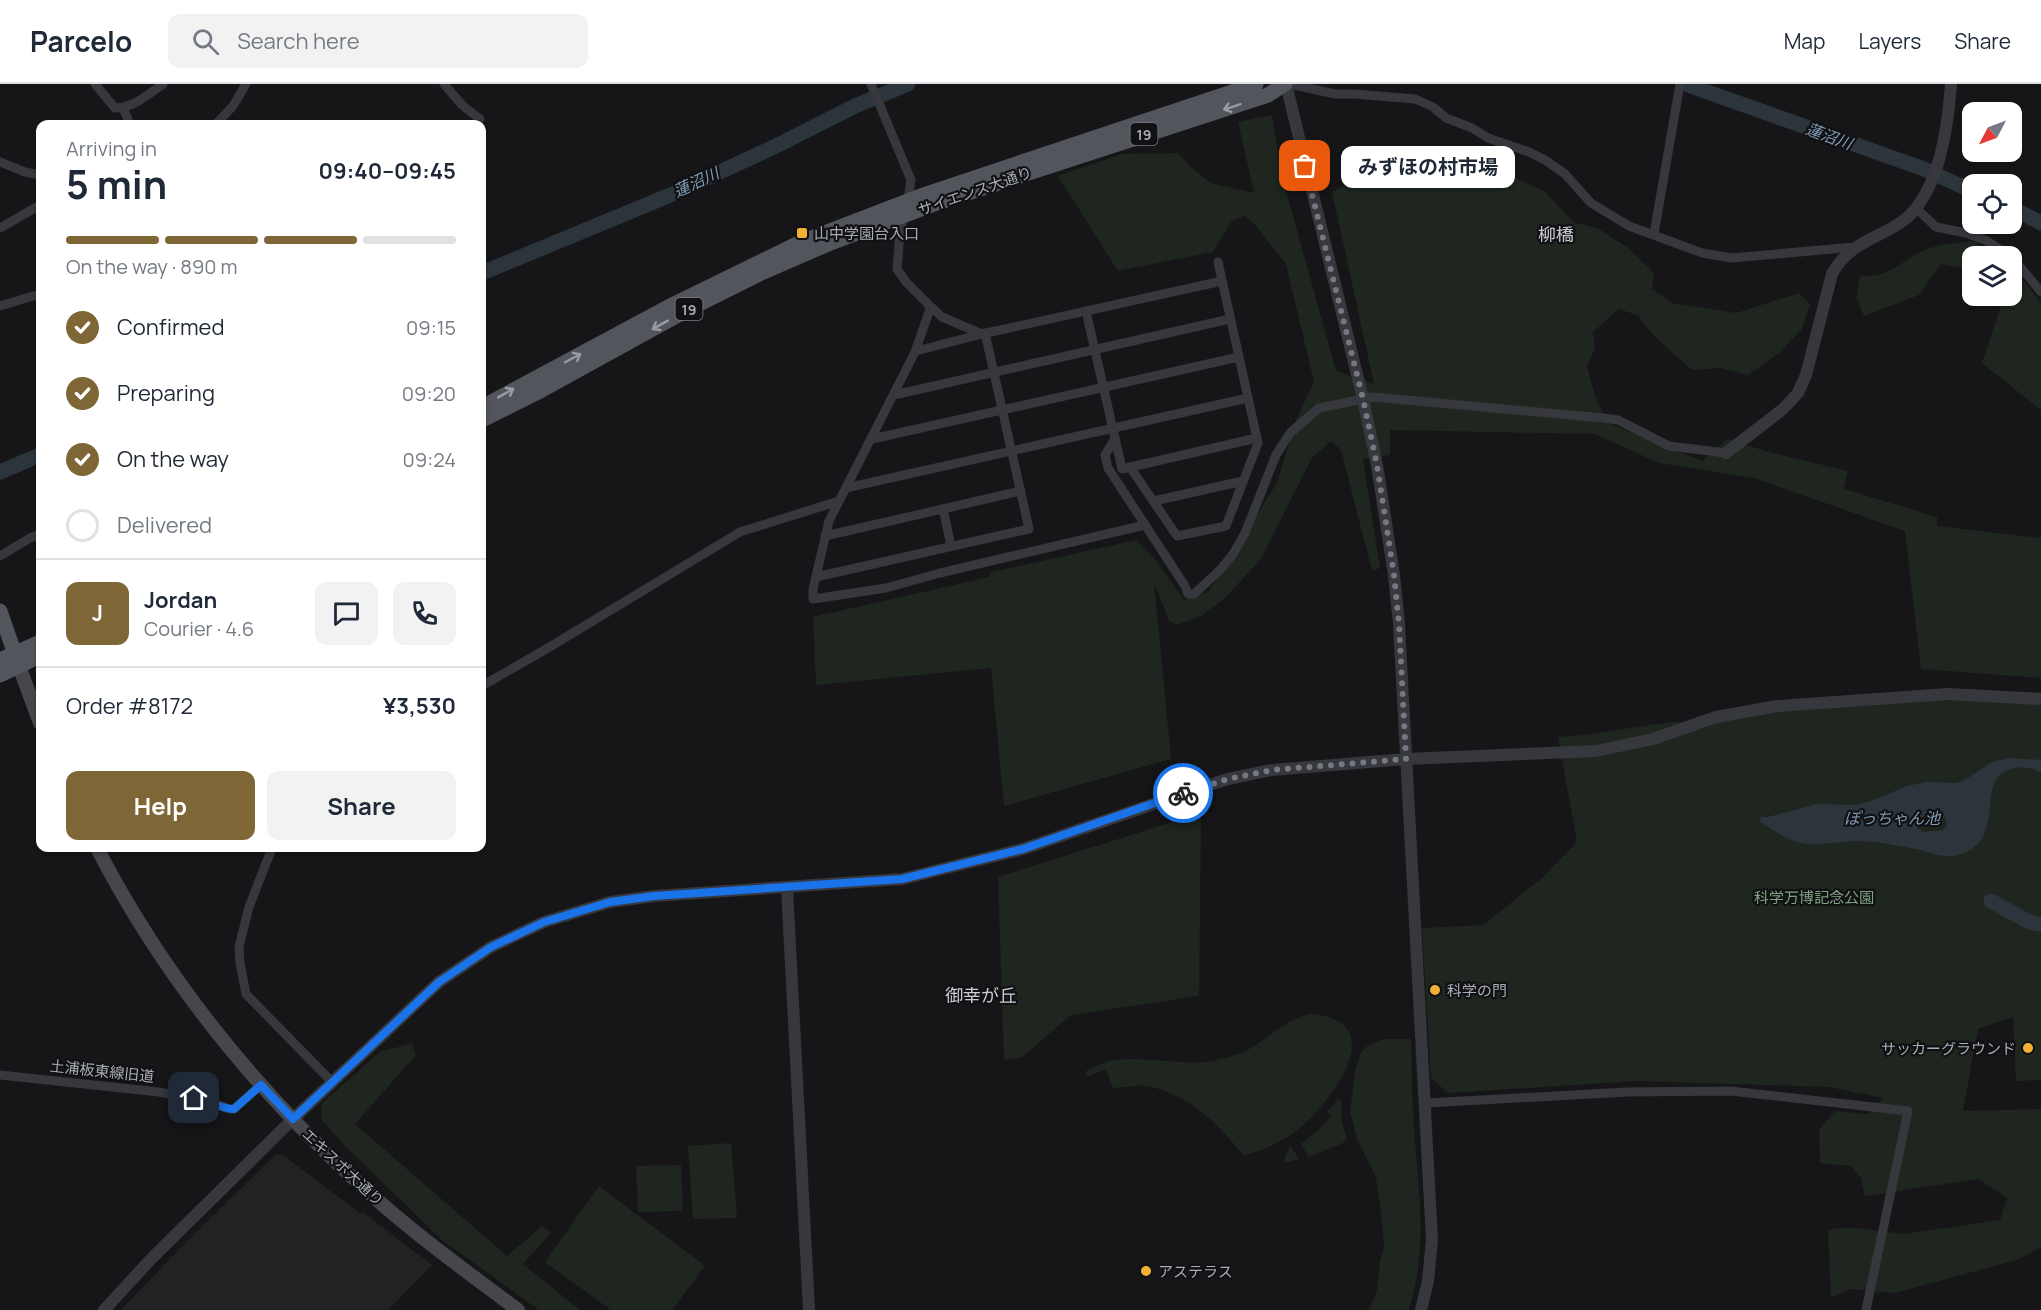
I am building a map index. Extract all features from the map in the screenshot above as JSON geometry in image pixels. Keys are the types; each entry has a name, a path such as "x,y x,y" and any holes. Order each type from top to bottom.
{"main road":[{"name":"サイエンス大通り","path":"486,405 668,307 801,242 1256,84"},
{"name":"サイエンス大通り","path":"486,418 542,390 691,308 761,273 906,207 1268,95 1287,84"},
{"path":"0,611 36,712"},
{"path":"0,675 36,645"},
{"path":"0,660 36,657"},
{"name":"エキスポ大通り","path":"99,852 127,903 163,959 199,1009 261,1085 293,1119 381,1203 518,1310"}],"street":[{"path":"95,84 115,108 123,108 142,99 163,84"},
{"path":"220,120 233,106 246,84"},
{"path":"444,84 462,105 480,119"},
{"path":"1421,1310 1428,1281 1432,1240 1399,624 1394,575 1377,465 1363,399 1287,84 1335,94 1415,99 1432,107 1446,118 1472,128 1488,138 1545,160 1565,174 1591,203 1629,226 1702,253 1732,258 1855,247"},
{"path":"1654,234 1680,84"},
{"path":"1114,433 1105,455 1106,463 1188,594 1194,594 1220,570 1233,554 1245,533 1276,454 1290,433 1318,408 1373,397 1611,419 1618,420 1669,446 1726,453 1783,409 1798,393 1806,375 1832,274 1840,260 1855,247 1901,222 1917,209 1928,190 1936,165 1948,118 1951,84"},
{"path":"872,86 911,180 900,233 897,269 906,282 942,317 984,334"},
{"path":"123,108 128,120"},
{"path":"0,162 36,174"},
{"path":"0,228 36,207"},
{"path":"1917,209 1936,227 1966,234 1994,246"},
{"path":"1130,467 1177,536 1226,525 1258,443 1218,262"},
{"path":"2022,270 2041,292"},
{"path":"916,351 1222,280"},
{"path":"0,306 36,295"},
{"path":"928,304 930,309 916,351 829,521 813,599 886,588 940,573 1145,525"},
{"path":"1086,311 1122,469 1257,438"},
{"path":"894,395 1230,319"},
{"path":"816,577 1029,528 984,334"},
{"path":"872,439 1239,357"},
{"path":"846,488 1012,451 1114,433 1248,398"},
{"path":"1154,501 1243,481"},
{"path":"825,536 1021,491"},
{"path":"486,684 740,532 839,501"},
{"path":"943,509 951,546"},
{"path":"0,556 36,536"},
{"path":"104,1310 160,1249 293,1119 439,982 491,947 544,922 610,902 654,896 902,879 1023,849 1207,786 1272,770 1406,759 1596,751 1653,739 1716,717 1777,706 1948,694 2041,699"},
{"path":"270,852 249,907 239,947 246,994 332,1082"},
{"path":"787,888 809,1310"},
{"name":"土浦板東線旧道","path":"0,1075 159,1092 211,1102 229,1109 234,1109 261,1085"},
{"path":"1426,1103 1626,1092 1731,1091 1908,1111 1866,1310"}],"shaded area":[{"path":"276,1154 283,1155 432,1265 388,1310 121,1310 181,1247"}],"green space":[{"path":"1272,115 1282,176 1336,371 1374,384 1332,192 1373,172 1418,165 1445,152 1478,161 1544,191 1575,223 1597,228 1627,247 1654,273 1652,289 1672,303 1736,313 1799,293 1810,304 1802,329 1780,352 1748,375 1720,368 1692,370 1655,337 1637,315 1619,309 1593,332 1595,349 1587,366 1595,396 1608,423 1702,461 1727,439 1769,452 1848,471 1844,489 1937,517 1937,526 2041,538 2041,678 1921,669 1905,531 1754,478 1659,463 1595,434 1390,430 1390,455 1363,459 1380,568 1372,571 1341,450 1331,441 1312,458 1260,560 1225,598 1201,616 1177,625 1169,621 1154,582 1171,759 1004,806 991,668 816,685 813,617 989,577 992,572 1136,540 1155,559 1184,600 1208,592 1277,483 1296,420 1314,382 1286,264 1256,226 1244,215 1231,222 1213,252 1118,271 1058,176 1121,154 1178,153 1211,183 1254,193 1238,122"},
{"path":"1973,241 1981,246 1962,246 1962,268 1941,264 1919,295 1864,316 1856,298 1860,276 1889,271 1921,252"},
{"path":"2022,279 2041,303 2041,410 1982,363 2001,306 2022,306"},
{"name":"科学万博記念公園","path":"1927,699 1991,699 2041,703 2041,1080 2016,1081 2013,1017 1978,1029 1963,1111 2041,1109 2041,1247 2017,1260 1894,1293 1849,1289 1831,1298 1828,1230 1847,1227 1903,1234 2000,1220 2007,1198 1978,1179 1865,1196 1861,1178 1851,1166 1820,1163 1819,1130 1835,1111 1868,1114 1883,1098 1829,1087 1637,1081 1448,1093 1431,1078 1422,928 1483,925 1542,878 1577,842 1558,737 1670,722 1715,723 1747,714"},
{"path":"1201,813 1199,996 1071,1015 1022,1057 1004,1060 998,877"},
{"path":"1310,1014 1335,1019 1348,1030 1352,1045 1349,1062 1328,1098 1301,1127 1274,1145 1259,1151 1243,1155 1214,1123 1178,1096 1145,1086 1113,1088 1106,1069 1087,1077 1086,1071 1116,1060 1196,1062 1227,1057 1259,1043 1285,1024"},
{"path":"1383,1039 1411,1039 1413,1115 1421,1225 1415,1288 1409,1310 1369,1310 1377,1290 1380,1261 1384,1248 1381,1213 1376,1177 1357,1139 1350,1112 1355,1072 1361,1053 1366,1047"},
{"path":"412,1044 416,1055 355,1124 507,1256 542,1226 551,1233 523,1264 580,1310 539,1310 442,1240 345,1146 321,1119 322,1103 381,1051"},
{"path":"1338,1099 1341,1100 1342,1122 1347,1139 1343,1143 1309,1157 1301,1144 1325,1124 1331,1116 1327,1112"},
{"path":"731,1143 737,1218 693,1219 688,1146"},
{"path":"1290,1145 1299,1159 1285,1163 1284,1160"},
{"path":"681,1165 683,1211 638,1212 636,1166"},
{"path":"599,1186 705,1266 672,1310 611,1310 545,1262"}],"water":[{"name":"ぽっちゃん池","path":"2009,758 2041,759 2041,772 2036,769 2015,768 2002,773 1995,782 1991,795 1983,837 1973,848 1957,855 1940,855 1883,843 1795,842 1760,822 1761,817 1817,804 1855,805 1907,786 1926,782 1963,781 1992,762","holes":["1945,817 1947,826 1943,830 1923,832 1917,828 1918,822 1922,819"]}],"waterway":[{"name":"蓮沼川","path":"486,271 668,196 774,147 855,106 908,84"},
{"name":"蓮沼川","path":"1685,84 1924,169 1962,186"},
{"name":"蓮沼川","path":"2022,213 2041,223"},
{"name":"蓮沼川","path":"0,472 36,457"},
{"path":"1991,901 2029,922 2041,924"}],"way so far":[{"path":"1183,793 1228,779 1272,770 1323,764 1406,759 1399,624 1377,465 1363,399 1305,166"}],"place":[{"name":"みずほの村市場","path":"1305,166"},
{"name":"山中学園台入口","path":"802,233"},
{"name":"科学の門","path":"1435,990"},
{"name":"サッカーグラウンド","path":"2028,1048"},
{"name":"アステラス","path":"1146,1271"}],"district":[{"name":"柳橋","path":"1556,234"},
{"name":"御幸が丘","path":"981,995"}],"route":[{"path":"194,1098 234,1109 261,1085 293,1119 439,982 459,967 491,947 544,922 581,910 610,902 654,896 902,879 1023,849 1183,793"}]}
